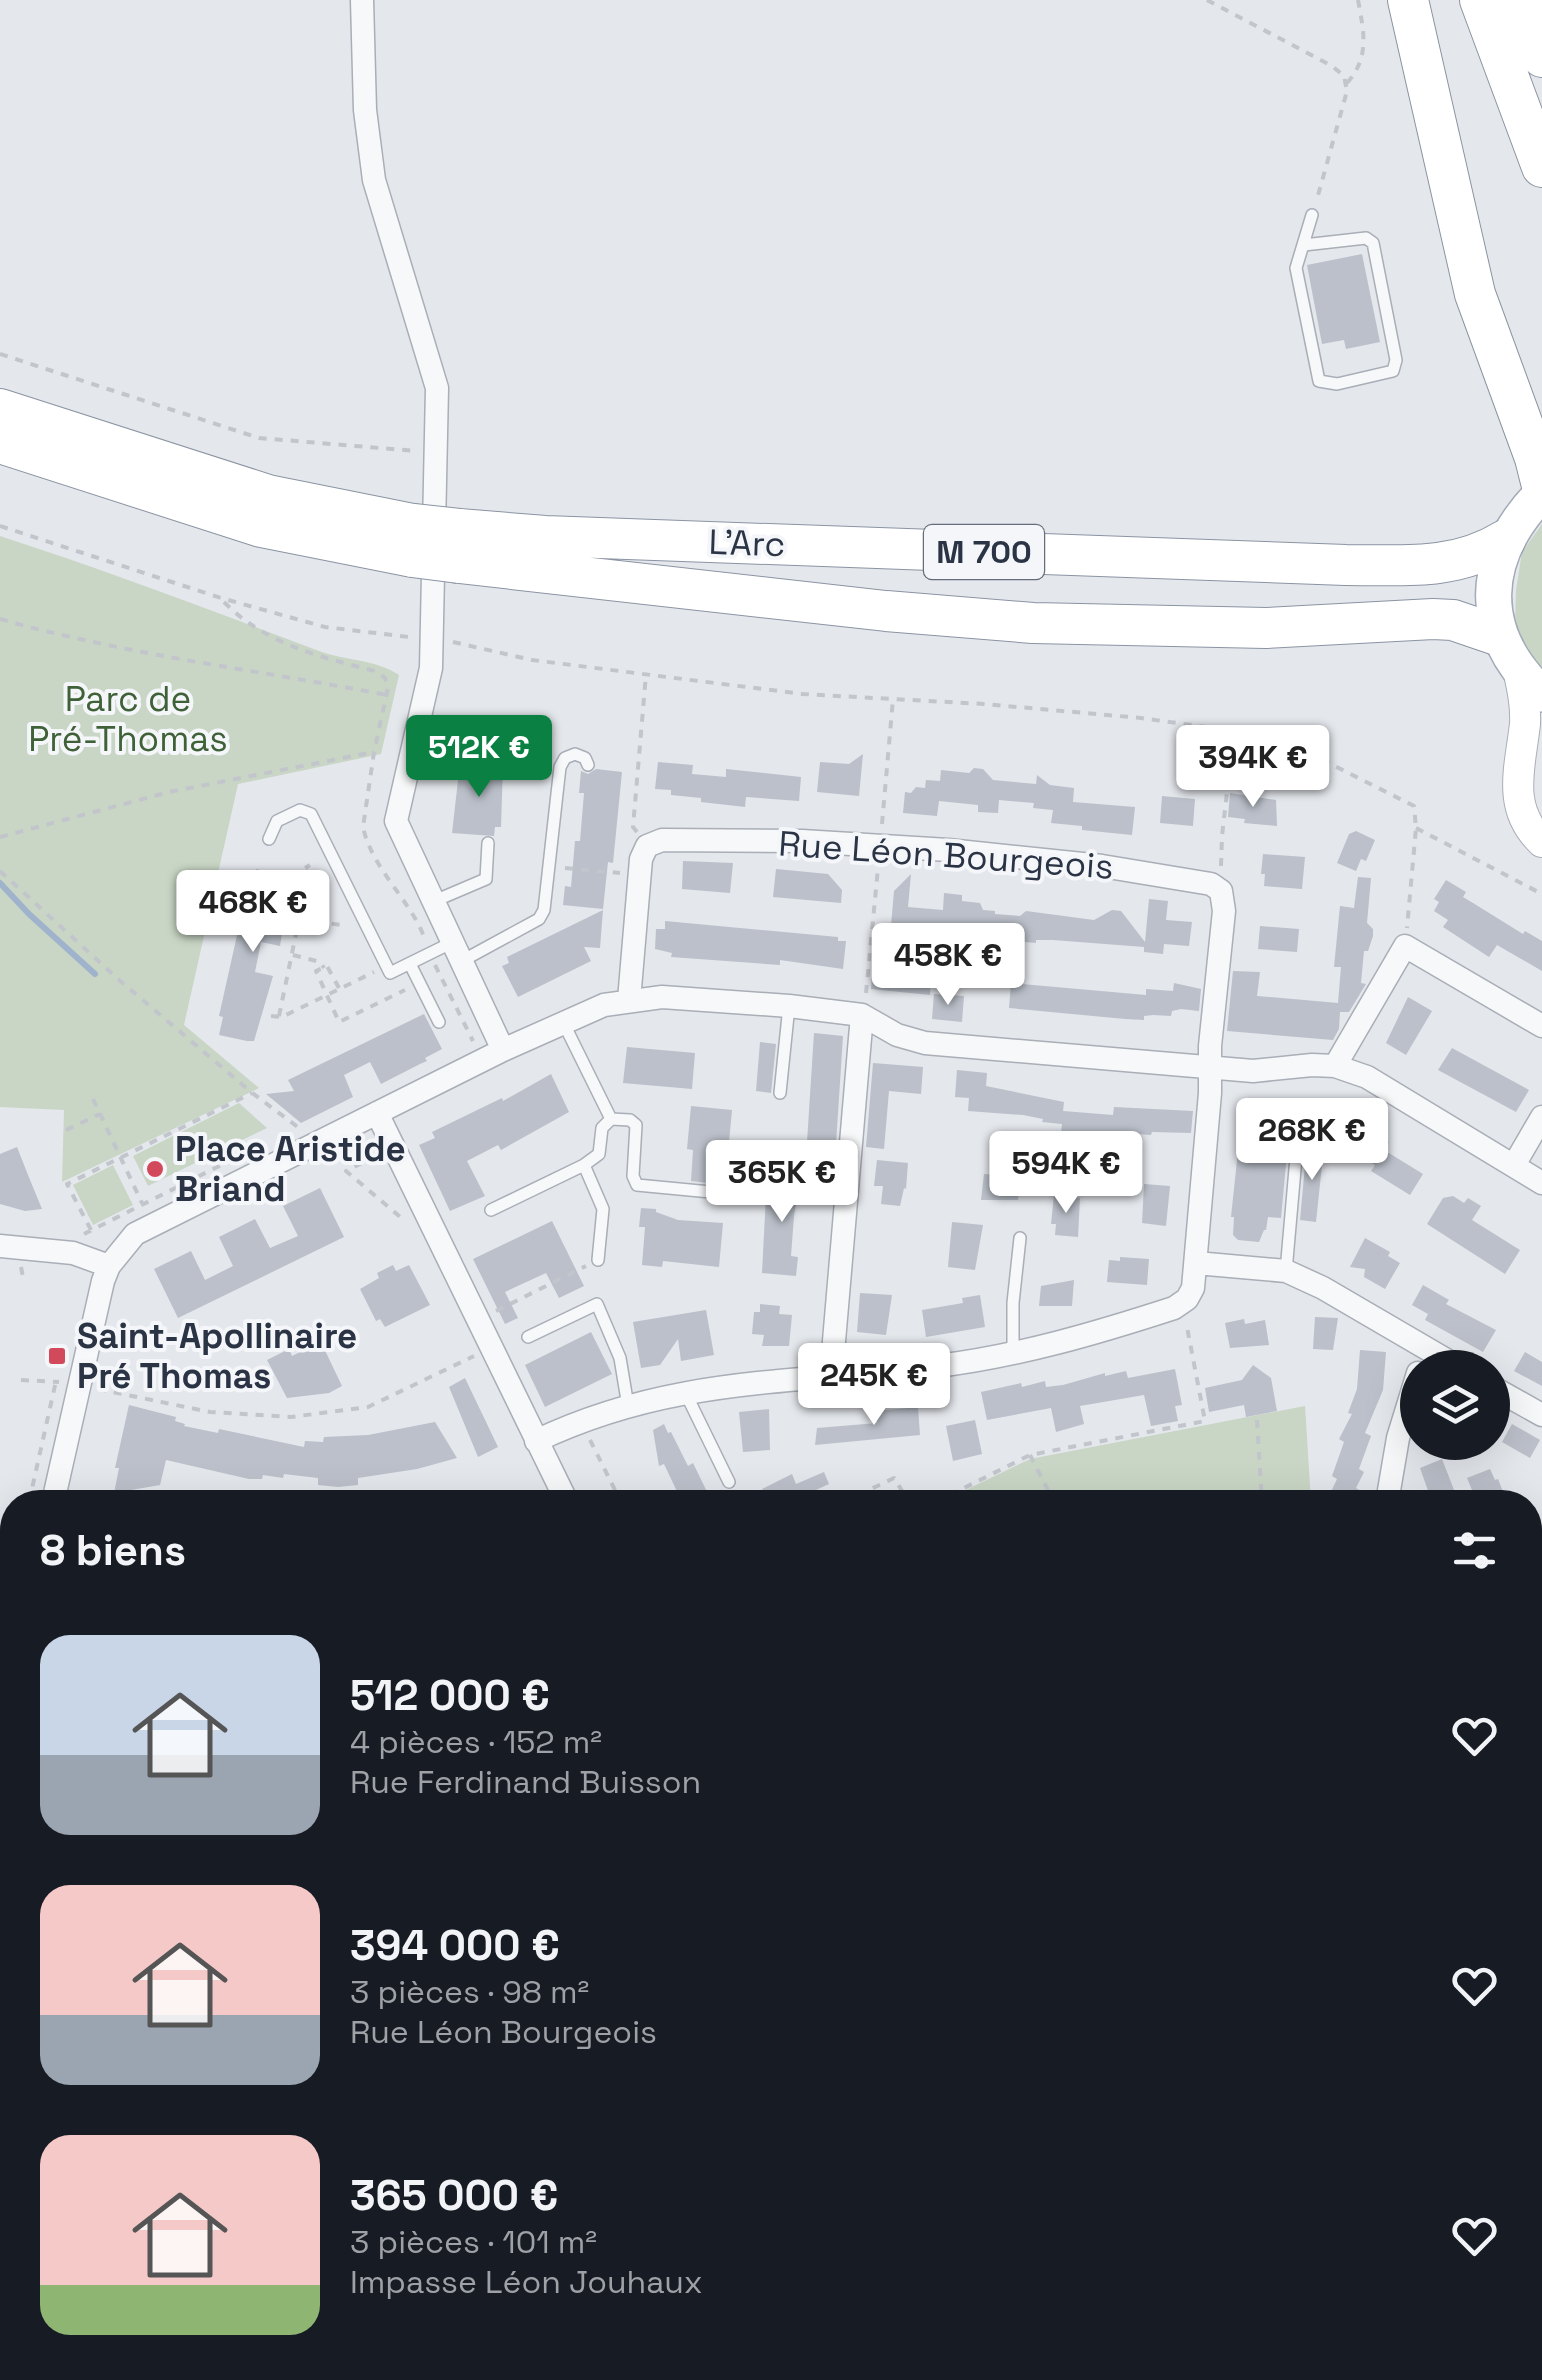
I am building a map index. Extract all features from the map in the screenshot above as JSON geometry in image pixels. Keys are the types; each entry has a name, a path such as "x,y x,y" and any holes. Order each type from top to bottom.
{"highway":[{"path":"1408,0 1475,294 1535,458 1542,490"},
{"path":"1480,0 1542,166"},
{"path":"1521,0 1542,57"},
{"name":"L'Arc","path":"0,409 413,540"},
{"name":"L'Arc","path":"0,443 261,527 413,540 867,608 1033,623 1266,628 1453,620 1519,666"},
{"name":"L'Arc","path":"459,546 545,536 1346,565 1449,564 1485,552 1505,540"}],"main road":[{"path":"1542,490 1505,540 1492,594 1519,666 1525,723 1516,785 1522,816 1542,842"},
{"path":"1516,785 1528,760 1542,746"}],"street":[{"path":"362,0 364,110 374,180 437,388 431,668 396,821 456,952 493,1056"},
{"name":"Rue Léon Bourgeois","path":"647,846 669,839 948,850 1198,880 1221,891"},
{"path":"629,1000 640,875 647,846"},
{"path":"536,1441 628,1406 685,1392 767,1380 941,1366 1013,1353 1120,1326 1182,1303 1193,1288 1196,1262 1224,911 1221,891"},
{"path":"1335,1066 1405,946 1542,1026"},
{"path":"55,1490 68,1383 109,1266 123,1245 150,1224 604,1005 696,997 862,1015 898,1035 924,1043 1263,1071 1335,1066 1367,1077 1542,1182"},
{"path":"831,1376 862,1015"},
{"path":"376,1113 561,1490"},
{"path":"1514,1165 1542,1117"},
{"path":"0,1246 73,1253 109,1266"},
{"path":"1196,1262 1286,1271 1323,1288 1404,1350"},
{"path":"1510,1397 1542,1416"},
{"path":"1390,1490 1400,1431"}],"lane":[{"path":"1304,245 1366,238 1373,243 1396,360 1394,371 1337,384 1319,381 1296,268 1312,215"},
{"path":"399,966 429,953 456,952 539,919 544,910 560,767 575,754 585,758 588,765"},
{"path":"270,839 277,820 300,810 311,814 399,966 439,1022"},
{"path":"432,902 486,879 488,843"},
{"path":"780,1093 789,1006"},
{"path":"562,1022 611,1119"},
{"path":"490,1210 599,1154 602,1128 611,1119 630,1120 636,1125 633,1176 637,1185 721,1193"},
{"path":"1286,1271 1298,1135"},
{"path":"584,1165 604,1210 598,1260"},
{"path":"1013,1353 1013,1302 1020,1238"},
{"path":"528,1337 597,1304 620,1358 628,1406"},
{"path":"685,1392 729,1482"}],"path":[{"path":"1206,0 1332,66 1347,83"},
{"path":"1312,215 1330,162 1347,83 1358,70 1365,50 1358,0"},
{"path":"0,354 259,438 438,453"},
{"path":"0,526 221,598 325,627 433,636 532,660 802,694 1063,711 1234,731 1293,744 1414,806 1416,828 1405,946"},
{"path":"221,598 262,634 294,648 381,674 388,688 363,816 365,838 388,881 420,926 429,953 493,1056"},
{"path":"0,620 151,656 387,694"},
{"path":"646,674 633,827 647,846"},
{"path":"1221,891 1222,836 1234,731"},
{"path":"0,837 169,792 374,752"},
{"path":"1416,828 1542,894"},
{"path":"280,1016 302,906 294,902 300,871 310,865"},
{"path":"548,866 640,875"},
{"path":"0,871 118,978 297,1129 332,1112 348,1144 360,1141 370,1145 376,1156 346,1171 411,1226"},
{"path":"300,919 341,925"},
{"path":"292,955 320,962 324,968"},
{"path":"271,1016 280,1016 324,994 399,966 409,988 338,1022 324,994 316,971 327,966 339,988"},
{"path":"91,1230 67,1184 252,1093"},
{"path":"93,1099 142,1203"},
{"path":"66,1130 100,1114"},
{"path":"82,1235 245,1154"},
{"path":"478,1320 598,1260"},
{"path":"960,1490 1030,1455 1205,1421 1182,1303"},
{"path":"21,1380 68,1383 210,1412 291,1417 368,1407 492,1348"},
{"path":"33,1490 68,1383"},
{"path":"1257,1420 1261,1490"},
{"path":"581,1422 615,1490"},
{"path":"1030,1455 1048,1490"},
{"path":"869,1490 894,1478 902,1490"}],"green space":[{"path":"1542,524 1542,677 1515,624 1522,552"},
{"name":"Parc de Pré-Thomas","path":"0,536 319,651 380,666 399,675 381,754 238,784 184,1025 259,1088 62,1182 64,1110 0,1107"},
{"path":"239,1103 267,1128 148,1186 133,1156"},
{"path":"113,1165 133,1205 93,1225 73,1185"},
{"path":"1305,1406 1310,1490 966,1490 1030,1459"}],"building":[{"path":"1362,254 1380,342 1346,349 1344,340 1322,344 1307,265"},
{"path":"863,754 859,796 817,792 820,762 849,764"},
{"path":"658,762 693,765 692,774 726,777 726,769 801,777 799,801 746,797 745,807 671,795 671,790 655,789"},
{"path":"460,763 503,765 501,827 495,827 494,836 452,833"},
{"path":"974,768 983,769 993,780 1036,784 1037,775 1050,785 1074,788 1073,802 1135,807 1132,835 1051,823 1053,810 1033,808 1034,803 999,800 998,813 978,812 978,805 939,801 937,816 903,813 905,792 925,788 926,780 940,781 941,770 969,773"},
{"path":"596,769 622,772 613,863 608,862 603,909 563,905 565,886 571,887 575,841 580,841 584,793 579,793 581,771 588,774"},
{"path":"1230,793 1276,800 1277,826 1244,823 1245,819 1228,817"},
{"path":"1162,796 1195,799 1193,826 1160,823"},
{"path":"1356,831 1375,840 1366,861 1361,859 1356,871 1337,863 1349,834"},
{"path":"1263,854 1305,857 1302,889 1264,886"},
{"path":"683,861 733,863 730,893 682,889"},
{"path":"256,869 291,877 280,946 261,942 255,972 273,976 254,1041 247,1041 219,1035 223,1017 219,1016 248,886 252,887"},
{"path":"776,869 828,874 842,890 841,903 773,897"},
{"path":"911,874 908,907 943,910 944,893 962,895 962,901 980,903 983,910 995,914 1020,916 1026,911 1094,920 1112,910 1121,911 1145,942 1149,899 1168,901 1166,920 1192,922 1189,946 1164,944 1163,954 1144,952 1144,947 1053,940 1036,943 940,934 939,946 924,945 925,933 905,932 904,938 890,937 894,891"},
{"path":"1358,877 1371,878 1367,923 1373,936 1368,951 1364,951 1361,983 1366,984 1349,1012 1340,1012 1339,1029 1333,1040 1227,1031 1233,971 1260,972 1257,996 1338,1003 1341,967 1334,967 1340,906 1354,908"},
{"path":"1446,880 1466,892 1463,897 1523,934 1525,931 1542,941 1542,971 1497,945 1489,957 1443,927 1448,920 1434,911 1439,902 1434,899"},
{"path":"603,910 600,948 584,947 591,961 518,997 502,966 509,963 507,957"},
{"path":"665,921 838,937 838,941 846,941 843,969 780,960 780,965 671,957 672,953 655,949 656,929 665,929"},
{"path":"1260,926 1299,929 1297,952 1258,949"},
{"path":"873,963 932,968 930,995 871,989"},
{"path":"1011,983 1146,995 1146,989 1173,991 1174,983 1201,989 1199,1011 1181,1009 1172,1011 1171,1016 1144,1016 1144,1020 1009,1008"},
{"path":"934,994 964,996 962,1022 932,1019"},
{"path":"1408,997 1432,1011 1406,1055 1386,1043"},
{"path":"424,1014 442,1049 425,1058 427,1061 381,1084 370,1062 344,1075 353,1097 301,1123 266,1094 294,1091 288,1080"},
{"path":"814,1033 843,1036 836,1144 807,1142"},
{"path":"760,1042 776,1044 771,1093 756,1091"},
{"path":"627,1047 695,1053 692,1089 623,1083"},
{"path":"1452,1048 1529,1090 1516,1112 1438,1070"},
{"path":"873,1063 923,1067 921,1094 889,1091 884,1149 866,1147"},
{"path":"957,1070 987,1073 986,1086 1064,1102 1063,1111 1113,1115 1114,1107 1193,1111 1191,1133 1111,1132 1108,1169 1058,1165 1062,1124 1023,1115 968,1111 969,1098 955,1097"},
{"path":"551,1074 569,1112 501,1150 498,1145 467,1161 485,1196 450,1211 419,1145 435,1138 432,1132 502,1098 503,1101"},
{"path":"691,1106 732,1110 725,1185 691,1181 693,1150 687,1149"},
{"path":"1247,1112 1274,1112 1280,1126 1278,1140 1288,1143 1281,1218 1268,1217 1259,1242 1238,1240 1233,1235 1231,1217 1240,1132 1245,1132"},
{"path":"1356,1117 1389,1142 1384,1150 1423,1174 1410,1195 1371,1171 1375,1165 1340,1144"},
{"path":"1307,1144 1324,1146 1316,1222 1300,1220"},
{"path":"17,1147 42,1209 25,1211 0,1204 0,1154"},
{"path":"877,1160 908,1163 900,1206 881,1204 883,1186 874,1186"},
{"path":"784,1174 806,1175 804,1199 797,1199 794,1216 791,1256 798,1257 796,1276 762,1273 766,1195 770,1195 772,1180 784,1181"},
{"path":"984,1174 1069,1182 1068,1196 1019,1192 1018,1200 981,1200"},
{"path":"1144,1184 1170,1186 1166,1226 1142,1223"},
{"path":"320,1188 344,1237 178,1318 154,1269 191,1251 205,1280 233,1266 219,1237 255,1219 270,1248 298,1236 283,1206"},
{"path":"1054,1195 1080,1198 1078,1237 1055,1235 1056,1224 1051,1224"},
{"path":"1453,1196 1464,1203 1468,1198 1481,1206 1472,1220 1520,1250 1505,1274 1427,1224 1443,1198"},
{"path":"641,1208 656,1209 678,1220 723,1223 719,1267 663,1261 662,1267 642,1265 645,1227 639,1227"},
{"path":"552,1221 584,1286 559,1298 546,1273 505,1292 518,1318 505,1324 473,1259"},
{"path":"952,1222 983,1225 975,1270 948,1267"},
{"path":"1365,1238 1390,1252 1388,1256 1400,1263 1385,1289 1364,1277 1365,1269 1350,1267"},
{"path":"1120,1257 1149,1259 1147,1285 1107,1282 1109,1260 1120,1261"},
{"path":"393,1265 396,1271 409,1265 430,1305 385,1327 380,1319 376,1321 360,1289"},
{"path":"1074,1280 1072,1306 1039,1306 1041,1286"},
{"path":"1423,1285 1449,1300 1446,1304 1496,1330 1484,1350 1479,1350 1425,1320 1428,1314 1412,1305"},
{"path":"860,1293 892,1295 886,1335 857,1332"},
{"path":"980,1295 985,1327 926,1337 922,1310 963,1303 962,1298"},
{"path":"760,1304 780,1306 779,1314 792,1315 789,1346 762,1346 764,1335 752,1334 754,1312 760,1312"},
{"path":"706,1310 714,1355 681,1361 678,1339 660,1365 641,1368 633,1322"},
{"path":"1315,1317 1338,1318 1333,1350 1313,1349"},
{"path":"1244,1319 1245,1324 1265,1320 1269,1345 1230,1348 1225,1323"},
{"path":"591,1332 612,1374 545,1407 525,1365"},
{"path":"321,1342 342,1386 329,1393 287,1398 267,1360 289,1349 292,1356"},
{"path":"1360,1350 1386,1352 1383,1390 1365,1433 1371,1436 1359,1469 1364,1472 1356,1488 1359,1490 1332,1490 1337,1479 1332,1476 1344,1442 1339,1439 1352,1414 1348,1413 1357,1389"},
{"path":"1525,1352 1542,1362 1542,1386 1514,1371"},
{"path":"1253,1365 1271,1378 1277,1411 1246,1417 1244,1405 1209,1412 1205,1388 1242,1380"},
{"path":"1175,1369 1182,1405 1175,1406 1178,1421 1151,1426 1144,1395 1080,1406 1084,1424 1056,1432 1051,1408 987,1420 981,1392 1021,1383 1022,1387 1045,1381 1046,1387 1063,1385 1105,1373 1126,1371 1128,1378"},
{"path":"465,1378 498,1447 478,1457 449,1387"},
{"path":"129,1405 176,1417 175,1421 184,1426 218,1433 219,1429 304,1447 305,1441 323,1442 324,1437 368,1435 435,1422 457,1458 358,1478 358,1485 338,1487 318,1485 318,1478 284,1474 283,1478 263,1475 262,1479 249,1479 166,1460 160,1485 115,1490 119,1468 115,1468"},
{"path":"918,1407 920,1435 815,1445 817,1428 877,1423 876,1411"},
{"path":"769,1409 770,1450 743,1452 739,1412"},
{"path":"975,1420 982,1454 953,1461 946,1426"},
{"path":"664,1424 688,1466 693,1463 706,1490 676,1490 664,1464 659,1466 653,1430"},
{"path":"1512,1424 1540,1440 1530,1458 1510,1447"},
{"path":"1442,1460 1454,1490 1428,1490 1420,1468"},
{"path":"1490,1469 1502,1490 1472,1490 1467,1478"},
{"path":"824,1472 829,1484 816,1490 762,1489 792,1474 796,1484"}],"waterway":[{"path":"0,883 95,974"}],"place":[{"name":"Place Aristide Briand","path":"155,1169"},
{"name":"Saint-Apollinaire Pré Thomas","path":"57,1356"}]}
